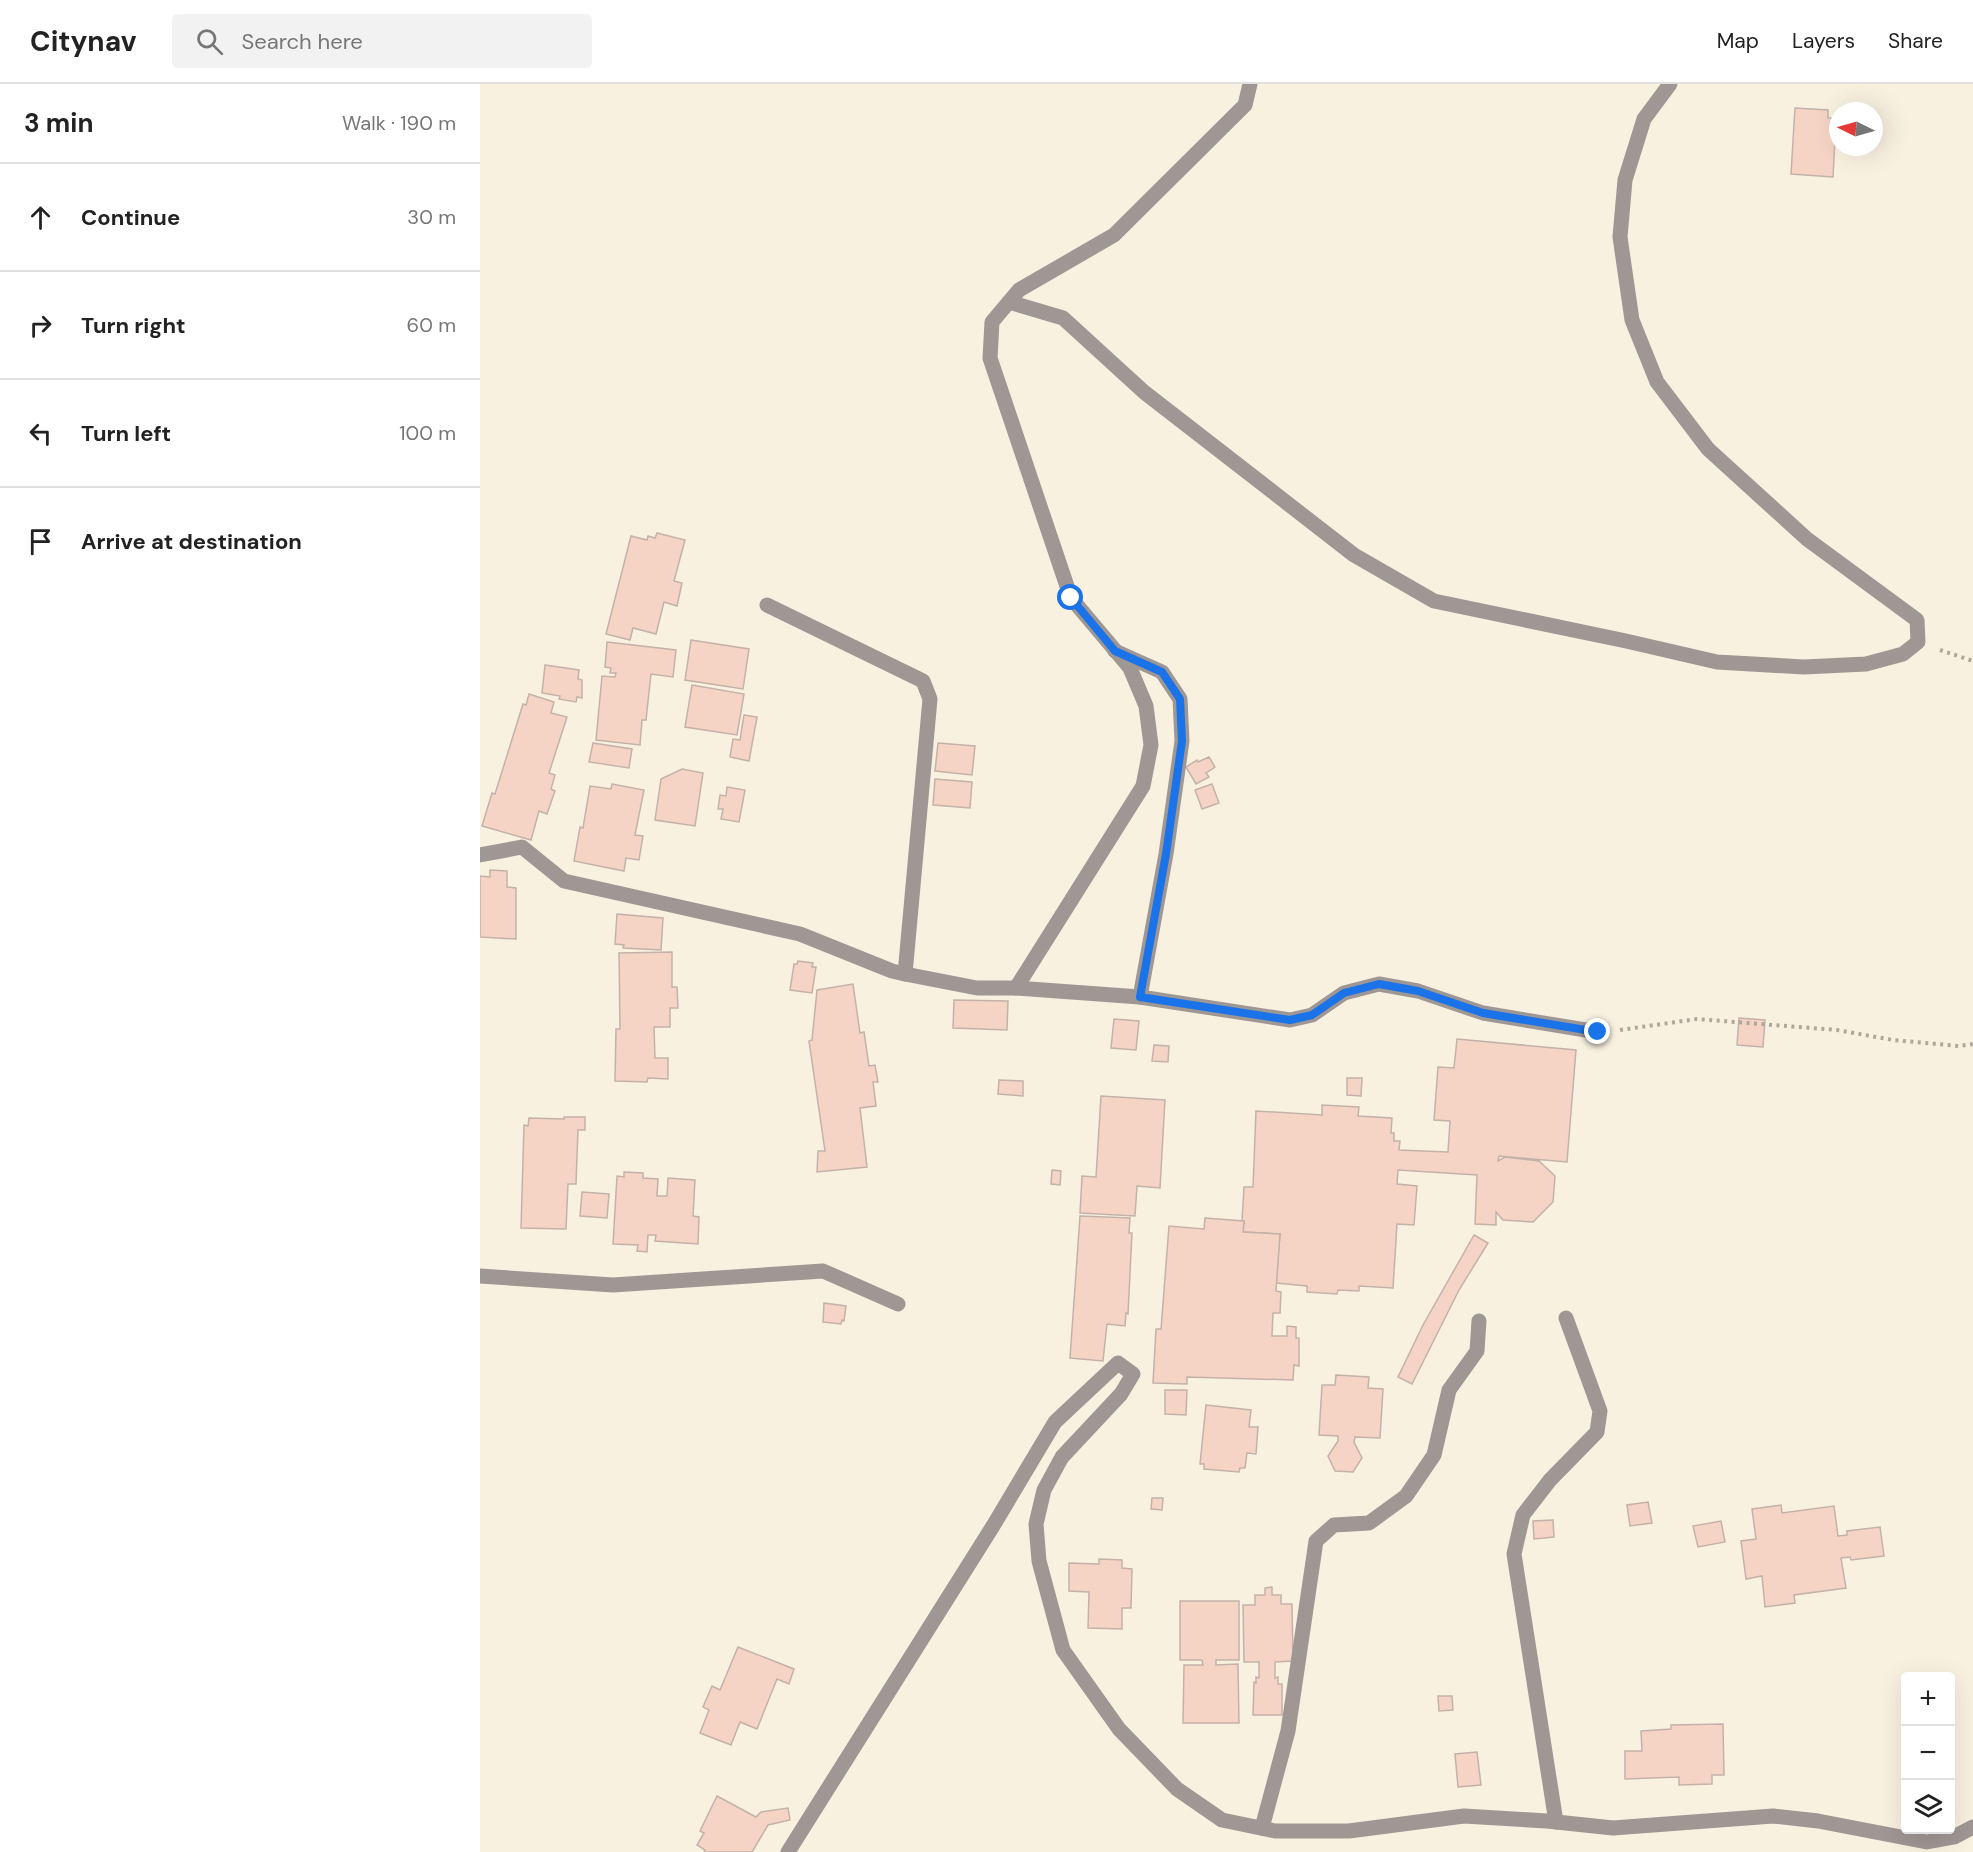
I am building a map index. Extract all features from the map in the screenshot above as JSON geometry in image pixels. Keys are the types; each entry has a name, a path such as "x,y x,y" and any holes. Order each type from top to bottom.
{"street":[{"path":"1016,988 1143,786 1151,745 1146,706 1130,668 1071,598 990,358 992,322 1019,290 1114,235 1245,105 1250,84"},
{"path":"1009,302 1063,318 1144,392 1354,555 1434,602 1717,662 1804,667 1866,664 1903,654 1918,642 1917,620 1807,539 1708,449 1657,382 1632,320 1620,237 1625,180 1644,119 1670,84"},
{"path":"767,604 923,681 930,699 905,974"},
{"path":"1115,651 1162,672 1180,699 1182,741 1166,854 1140,997"},
{"path":"480,855 522,847 564,881 800,934 892,971 977,988 1016,988 1140,997 1290,1020 1312,1015 1344,993 1379,984 1418,991 1483,1013 1598,1032"},
{"path":"480,1276 613,1284 823,1271 898,1304"},
{"path":"1556,1822 1514,1554 1523,1515 1550,1480 1597,1432 1600,1411 1566,1318"},
{"path":"1262,1828 1288,1731 1316,1541 1334,1525 1369,1522 1406,1496 1434,1455 1449,1390 1477,1352 1479,1321"},
{"path":"788,1852 987,1535 1055,1422 1118,1363 1133,1374 1121,1394 1062,1458 1044,1490 1035,1524 1039,1562 1063,1650 1119,1729 1177,1789 1222,1820 1275,1831 1349,1831 1464,1816 1613,1828 1773,1816 1818,1821 1927,1842 1954,1837 1973,1827"}],"path":[{"path":"1918,642 1973,661"},
{"path":"1598,1032 1697,1019 1837,1030 1904,1041 1959,1046 1973,1044"}],"building":[{"path":"1795,108 1828,110 1829,156 1834,156 1833,177 1791,174"},
{"path":"657,533 685,540 674,581 682,583 677,606 664,602 656,634 633,628 630,640 606,634 631,536 647,540 648,536 655,538"},
{"path":"691,640 749,649 743,689 685,680"},
{"path":"607,642 676,650 673,677 651,674 646,720 642,720 640,745 596,740 602,676 615,677 616,673 610,673 611,668 605,667"},
{"path":"545,665 579,670 578,679 582,680 582,698 577,697 576,702 542,693"},
{"path":"692,685 744,694 737,735 685,727"},
{"path":"529,694 554,702 551,713 567,717 549,773 555,775 551,789 555,791 547,814 539,811 531,840 482,826 492,793 495,794 523,704 526,705"},
{"path":"744,715 757,717 749,761 730,757 733,739 740,740"},
{"path":"593,743 632,749 629,768 589,762"},
{"path":"938,743 975,746 972,775 935,771"},
{"path":"1209,757 1215,767 1206,773 1209,777 1196,784 1186,767 1197,760 1198,762"},
{"path":"682,769 703,773 695,826 655,820 661,779"},
{"path":"935,779 972,782 970,808 933,805"},
{"path":"612,784 644,790 635,835 643,836 639,860 626,858 624,871 574,861 580,827 583,828 590,786 611,789"},
{"path":"1212,784 1219,803 1202,809 1195,790"},
{"path":"727,787 745,790 739,822 721,819 723,809 718,809 720,795 726,796"},
{"path":"490,870 507,871 507,887 516,888 516,939 480,937 480,876 490,877"},
{"path":"617,914 663,918 661,950 623,948 624,945 615,944"},
{"path":"672,952 672,987 677,987 678,1008 670,1008 670,1027 654,1027 655,1058 668,1058 668,1079 648,1078 647,1082 615,1081 616,1029 620,1029 619,953"},
{"path":"798,961 813,963 812,967 816,967 812,993 790,990 794,964"},
{"path":"853,984 860,1033 864,1032 869,1066 875,1065 878,1082 873,1082 876,1106 860,1108 867,1167 817,1172 818,1151 825,1151 809,1041 812,1040 817,990"},
{"path":"954,1000 1008,1001 1007,1030 953,1028"},
{"path":"1739,1018 1765,1020 1763,1047 1737,1045"},
{"path":"1114,1019 1139,1021 1136,1050 1111,1048"},
{"path":"1457,1039 1576,1050 1567,1162 1499,1156 1498,1161 1505,1157 1539,1161 1555,1176 1553,1202 1533,1222 1503,1220 1496,1212 1496,1225 1475,1224 1477,1175 1398,1170 1397,1184 1417,1186 1414,1225 1397,1224 1393,1288 1359,1286 1359,1291 1338,1290 1337,1294 1307,1292 1307,1286 1276,1283 1280,1234 1243,1232 1244,1187 1253,1187 1256,1111 1322,1115 1322,1105 1359,1107 1358,1116 1392,1118 1391,1133 1394,1133 1394,1141 1400,1141 1399,1150 1448,1152 1450,1121 1434,1120 1438,1067 1454,1068"},
{"path":"1154,1045 1169,1046 1168,1062 1152,1061"},
{"path":"1347,1078 1362,1078 1361,1096 1347,1095"},
{"path":"999,1080 1023,1081 1023,1096 998,1094"},
{"path":"1101,1096 1165,1100 1160,1188 1137,1186 1135,1216 1080,1213 1082,1176 1096,1177"},
{"path":"564,1117 585,1117 585,1130 578,1130 576,1184 568,1184 566,1229 521,1228 524,1125 528,1126 529,1118 564,1119"},
{"path":"1052,1170 1061,1171 1060,1185 1051,1184"},
{"path":"624,1172 643,1173 643,1178 658,1179 657,1196 667,1196 668,1178 695,1180 693,1216 699,1217 698,1244 655,1241 656,1235 648,1235 647,1252 637,1251 638,1245 613,1244 617,1176 624,1177"},
{"path":"582,1192 609,1194 607,1218 580,1216"},
{"path":"1080,1216 1130,1218 1129,1233 1132,1233 1128,1314 1126,1313 1125,1326 1107,1324 1103,1361 1070,1358"},
{"path":"1205,1218 1244,1221 1243,1232 1280,1234 1276,1291 1281,1292 1280,1313 1273,1313 1272,1336 1287,1336 1287,1326 1296,1327 1296,1338 1299,1338 1299,1366 1294,1365 1293,1380 1187,1377 1187,1384 1153,1383 1156,1329 1161,1329 1169,1226 1204,1229"},
{"path":"1474,1235 1488,1243 1459,1290 1412,1384 1398,1377 1423,1325"},
{"path":"824,1303 846,1306 844,1321 842,1320 841,1324 823,1322"},
{"path":"1336,1375 1369,1377 1368,1388 1383,1389 1380,1438 1355,1437 1354,1442 1362,1458 1353,1472 1335,1471 1328,1456 1338,1441 1338,1436 1319,1435 1322,1385 1335,1385"},
{"path":"1165,1390 1187,1390 1186,1415 1165,1414"},
{"path":"1206,1405 1251,1410 1249,1427 1258,1427 1256,1454 1247,1453 1245,1468 1240,1468 1239,1472 1204,1469 1204,1464 1200,1464"},
{"path":"1152,1498 1163,1498 1162,1510 1151,1509"},
{"path":"1648,1502 1652,1523 1630,1526 1627,1505"},
{"path":"1781,1505 1782,1513 1834,1506 1838,1536 1847,1535 1847,1531 1880,1527 1884,1556 1851,1560 1850,1557 1841,1558 1846,1588 1794,1595 1795,1603 1765,1607 1762,1576 1746,1579 1741,1541 1756,1539 1752,1509"},
{"path":"1553,1520 1554,1537 1534,1539 1533,1521"},
{"path":"1721,1521 1725,1542 1698,1547 1693,1526"},
{"path":"1099,1559 1122,1560 1122,1568 1132,1569 1131,1608 1122,1608 1122,1629 1088,1628 1089,1592 1069,1591 1069,1563 1099,1564"},
{"path":"1272,1587 1272,1595 1281,1595 1281,1604 1292,1604 1293,1661 1275,1662 1275,1678 1278,1677 1278,1684 1282,1684 1282,1715 1253,1715 1254,1682 1256,1683 1256,1677 1259,1678 1259,1662 1244,1662 1243,1605 1255,1605 1255,1595 1265,1595 1265,1588"},
{"path":"1180,1601 1239,1601 1239,1660 1216,1660 1216,1665 1238,1664 1239,1723 1183,1723 1184,1665 1203,1665 1202,1660 1180,1660"},
{"path":"738,1647 794,1669 789,1684 777,1679 757,1729 740,1722 731,1745 700,1733 709,1710 703,1707 712,1686 720,1690"},
{"path":"1438,1696 1452,1696 1453,1710 1439,1711"},
{"path":"1723,1724 1724,1775 1712,1775 1712,1784 1679,1785 1679,1777 1625,1779 1625,1751 1642,1751 1641,1731 1671,1729 1671,1725"},
{"path":"1477,1752 1481,1785 1458,1787 1455,1754"},
{"path":"717,1796 756,1817 761,1812 788,1808 790,1820 768,1825 752,1852 704,1852 705,1850 697,1845 704,1833 700,1831"}],"route":[{"path":"1071,598 1115,651 1162,672 1180,699 1182,741 1166,854 1140,997 1290,1020 1312,1015 1344,993 1379,984 1418,991 1483,1013 1598,1032"}]}
